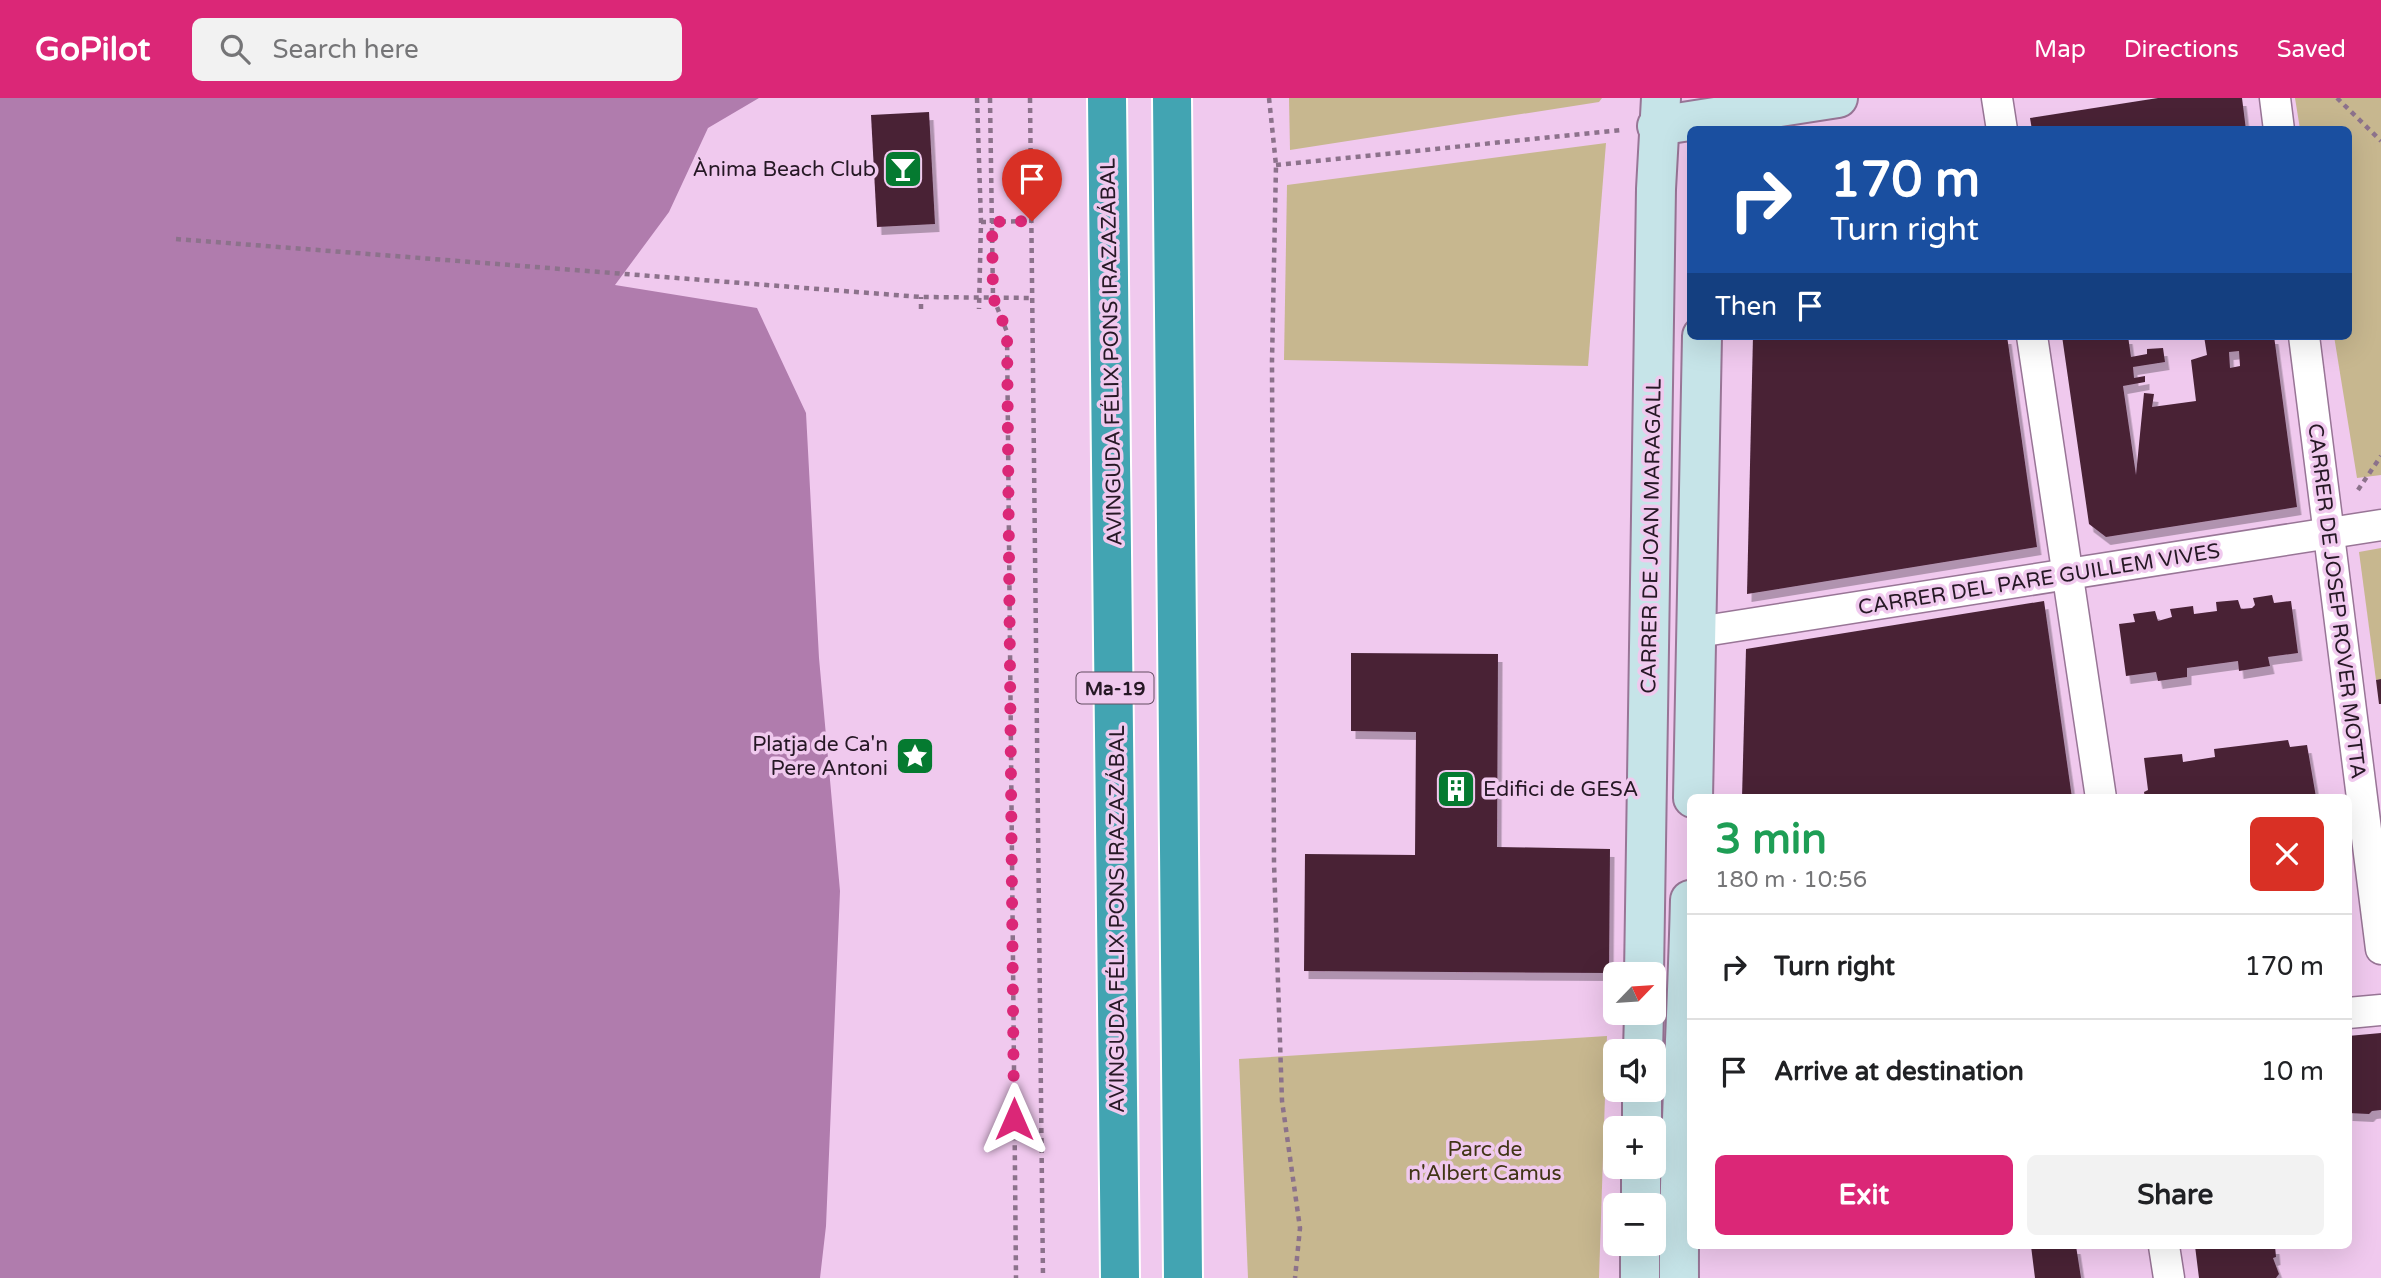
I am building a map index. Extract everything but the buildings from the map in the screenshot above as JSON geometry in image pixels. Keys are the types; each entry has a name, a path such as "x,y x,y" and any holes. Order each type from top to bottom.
{"highway":[{"name":"AVINGUDA FÉLIX PONS IRAZAZÁBAL","path":"1107,98 1120,1278"},
{"name":"Ma-19","path":"1172,98 1183,1278"}],"street":[{"path":"1659,112 1708,115 1838,98"},
{"path":"1997,98 2001,126"},
{"path":"2275,98 2278,126"},
{"name":"CARRER DE JOAN MARAGALL","path":"1644,962 1659,112"},
{"path":"1693,794 1702,340"},
{"path":"2033,340 2100,794"},
{"name":"CARRER DE JOSEP ROVER MOTTA","path":"2304,340 2381,949"},
{"name":"CARRER DEL PARE GUILLEM VIVES","path":"1698,632 2381,525"},
{"path":"2352,1013 2381,1010"},
{"path":"1679,1278 1678,1186 1687,1077"},
{"path":"2164,1249 2169,1278"},
{"path":"1640,1256 1640,1278"}],"path":[{"path":"977,98 981,222 979,309"},
{"path":"990,98 993,297 1007,332 1016,1278"},
{"path":"1030,98 1043,1278"},
{"path":"1269,98 1276,165 1272,360 1273,863 1282,1101 1300,1228 1295,1278"},
{"path":"2337,98 2381,141"},
{"path":"1276,165 1659,112"},
{"path":"981,222 1032,221"},
{"path":"176,239 921,297 1033,298"},
{"path":"921,297 921,309"}],"green space":[{"path":"1289,98 1602,98 1599,102 1290,150"},
{"path":"2295,98 2381,98 2381,475 2357,478 2335,340 2352,340 2352,126 2300,126"},
{"path":"1606,143 1588,366 1284,360 1287,185"},
{"path":"2381,548 2381,679 2376,680 2359,552"},
{"name":"Parc de n'Albert Camus","path":"1607,1036 1607,1039 1603,1039 1605,1102 1599,1278 1248,1278 1239,1059"}],"shaded area":[{"path":"0,98 759,98 708,128 669,212 615,285 757,308 806,413 819,658 840,891 826,1226 820,1278 0,1278"}],"place":[{"name":"Ànima Beach Club","path":"903,169"},
{"name":"Platja de Ca'n Pere Antoni","path":"915,756"},
{"name":"Edifici de GESA","path":"1456,789"}],"route":[{"path":"1014,1119 1007,332 993,297 992,222 1032,221"}]}
